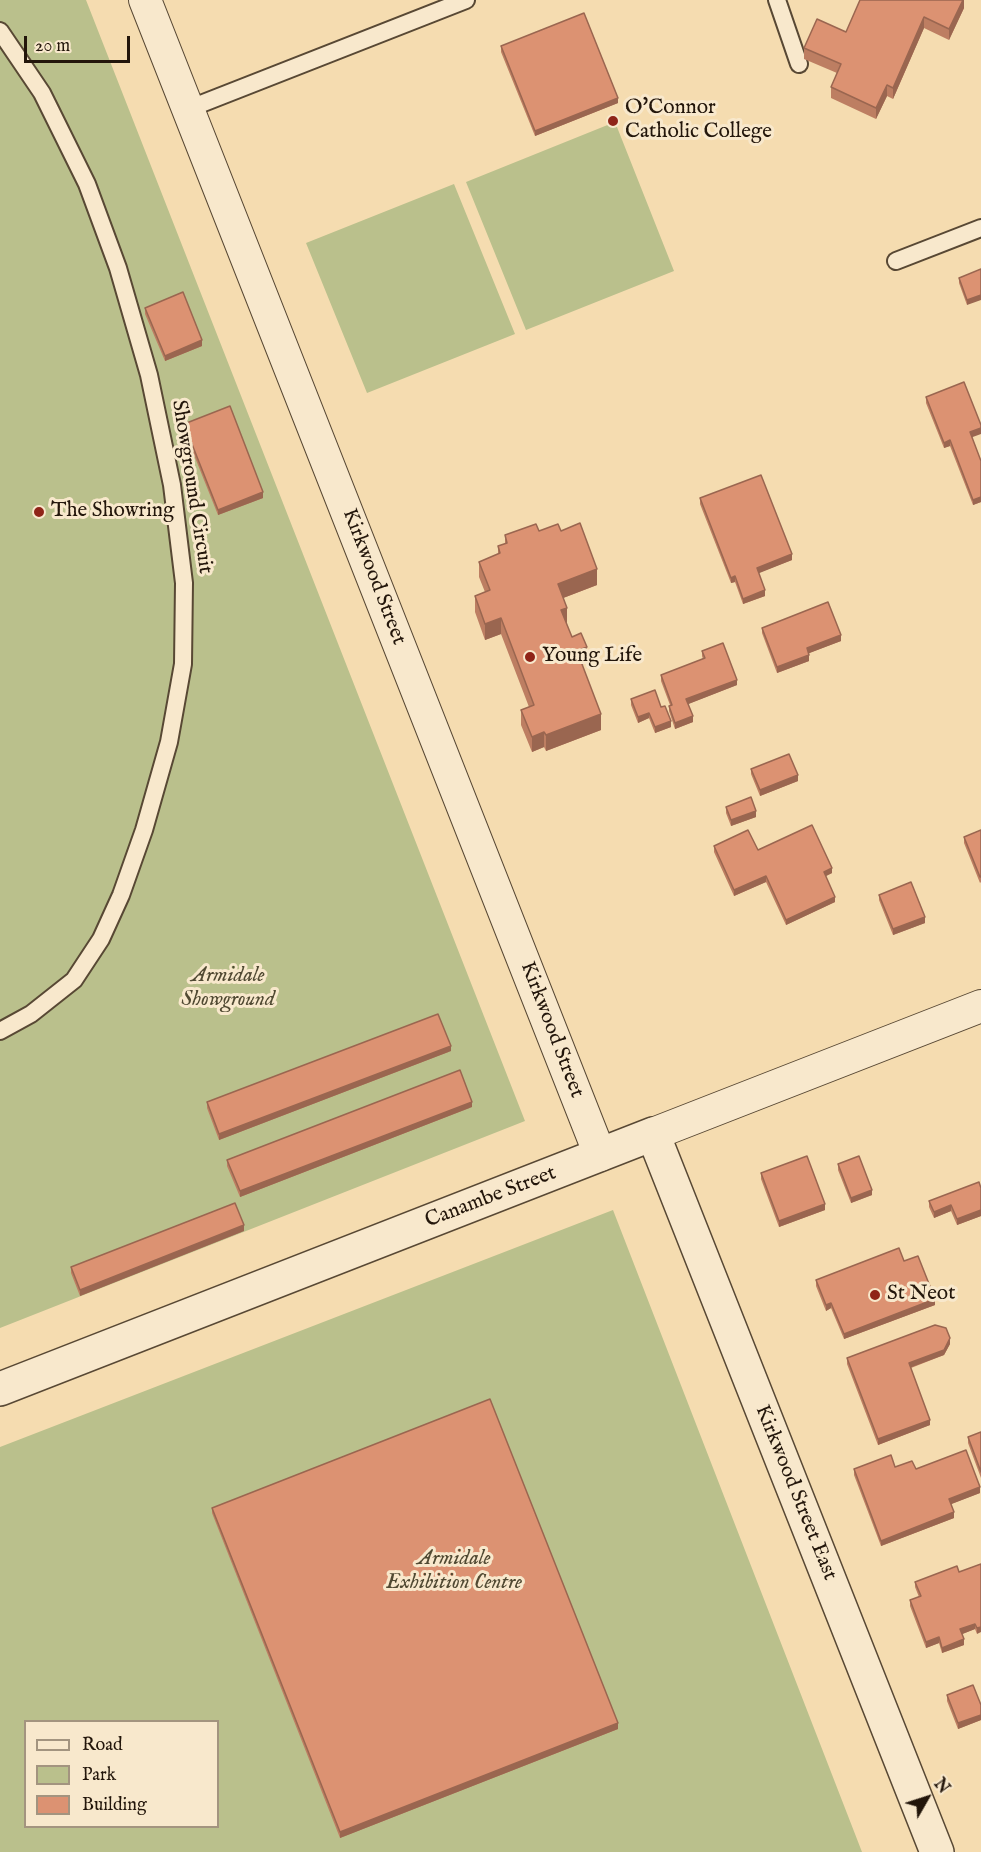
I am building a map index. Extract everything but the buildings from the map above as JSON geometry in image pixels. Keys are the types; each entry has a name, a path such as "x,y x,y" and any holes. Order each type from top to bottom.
{"street":[{"name":"Kirkwood Street","path":"145,0 600,1155"},
{"name":"Canambe Street","path":"0,1389 981,1006"},
{"name":"Kirkwood Street East","path":"653,1134 937,1852"}],"lane":[{"path":"188,110 466,0"},
{"path":"777,0 799,64"},
{"name":"Showground Circuit","path":"0,32 42,93 87,183 118,268 149,375 170,474 184,584 183,664 169,742 144,830 121,895 101,939 74,980 31,1014 0,1031"},
{"path":"896,261 981,228"}],"green space":[{"name":"Armidale Showground","path":"0,0 86,0 525,1121 0,1328"},
{"path":"615,122 674,271 526,330 466,182"},
{"path":"454,184 515,334 367,393 306,243"},
{"name":"Armidale Exhibition Centre","path":"613,1210 862,1852 0,1852 0,1447"}],"place":[{"name":"O'Connor Catholic College","path":"613,121"},
{"name":"The Showring","path":"39,512"},
{"name":"Young Life","path":"530,657"},
{"name":"St Neot","path":"875,1295"}]}
